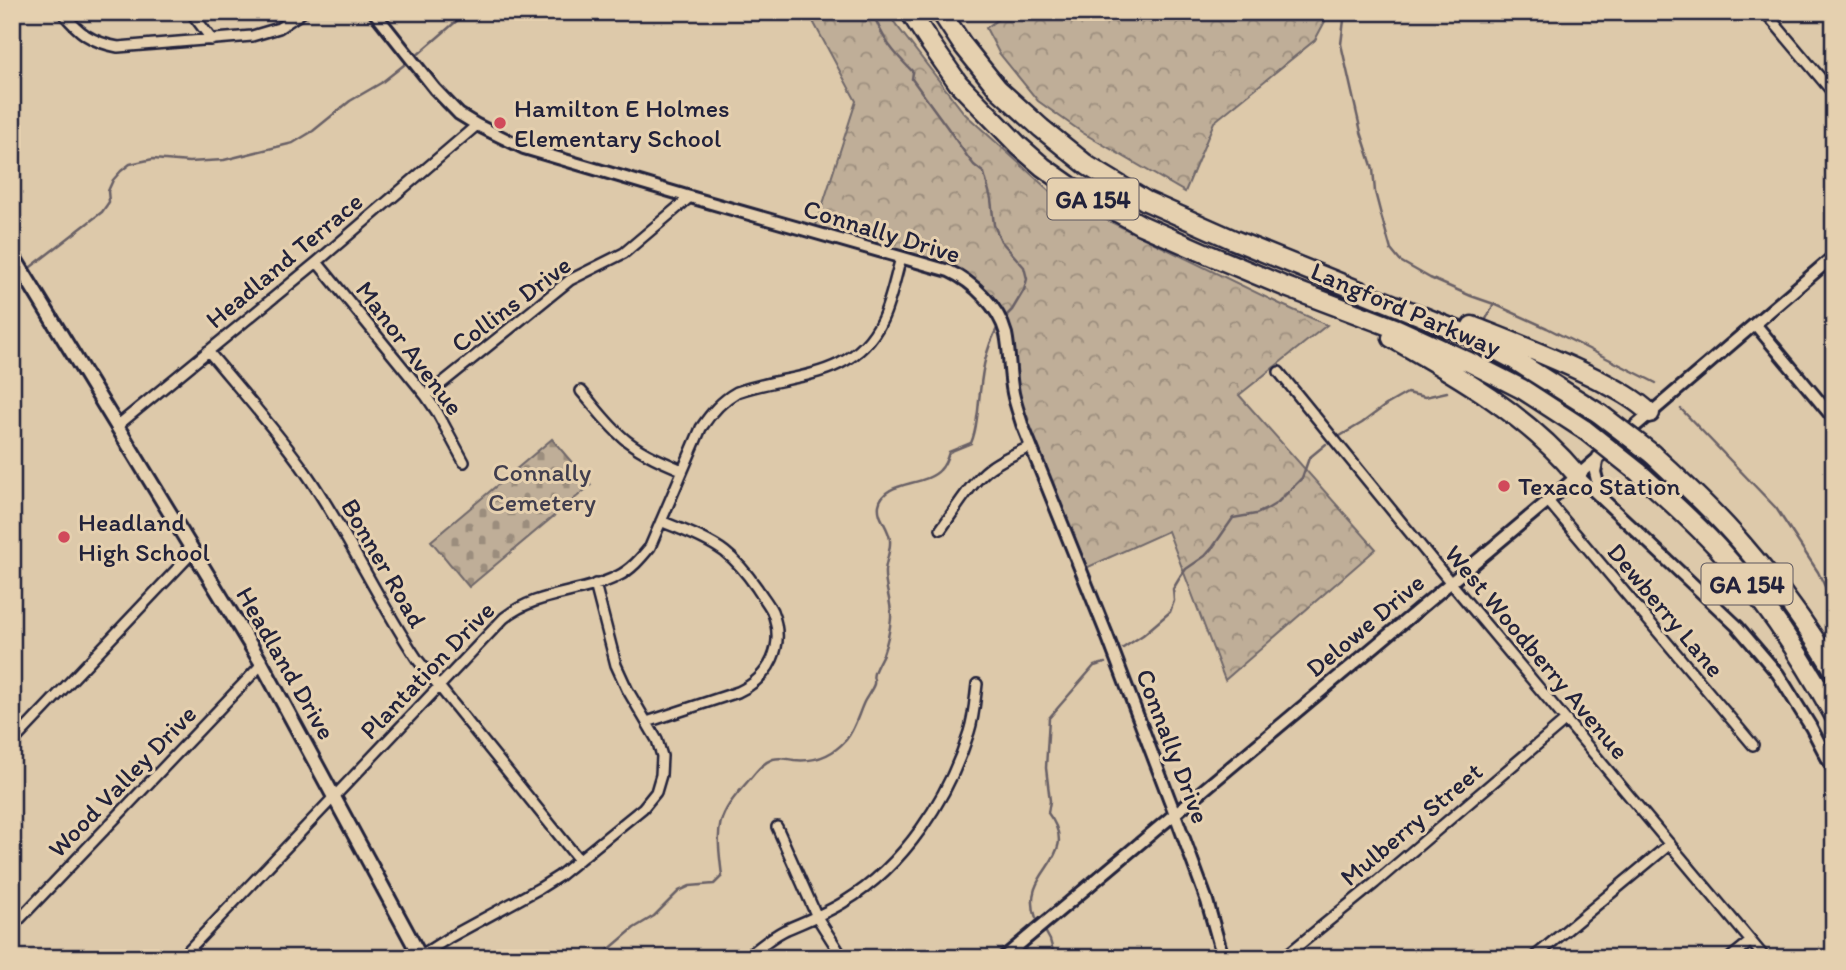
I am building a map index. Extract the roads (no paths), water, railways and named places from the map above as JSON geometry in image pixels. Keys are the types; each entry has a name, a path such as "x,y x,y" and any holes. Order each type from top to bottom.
{"highway":[{"name":"Langford Parkway","path":"910,12 958,83 1019,146 1043,167 1080,191 1141,225 1334,306 1397,329 1497,376 1585,430 1681,510 1717,547 1785,632 1834,715"},
{"name":"Langford Parkway","path":"942,12 962,44 998,89 1088,166 1146,201 1234,240 1468,335 1513,359 1600,414 1651,453 1742,543 1810,631 1834,670"},
{"path":"1375,296 1453,319 1536,351 1619,390 1650,413"},
{"path":"1334,306 1436,363 1490,397 1557,452 1577,475"}],"main road":[{"name":"Headland Drive","path":"12,254 262,664 420,957"}],"street":[{"path":"62,12 83,34 101,44 118,47 252,36 279,28 303,12"},
{"path":"191,12 212,40"},
{"name":"Connally Drive","path":"374,12 435,89 459,114 524,148 949,271 973,286 996,311 1006,333 1013,392 1030,447 1107,635 1175,814 1207,901 1223,958"},
{"path":"1765,12 1834,94"},
{"name":"Headland Terrace","path":"117,426 317,262 477,125"},
{"name":"Collins Drive","path":"426,396 570,280 624,253 690,197"},
{"name":"Delowe Drive","path":"1003,958 1451,583 1834,256"},
{"name":"Plantation Drive","path":"181,958 504,618 516,608 532,601 618,576 637,563 650,547 701,428 712,411 726,398 747,389 829,370 862,349 883,318 901,258"},
{"name":"Manor Avenue","path":"317,262 426,396 464,463"},
{"path":"1755,324 1834,419"},
{"name":"Bonner Road","path":"208,351 307,474 397,629 438,687 579,860"},
{"name":"West Woodberry Avenue","path":"1279,372 1451,583 1765,958"},
{"path":"581,391 627,441 649,455 682,470"},
{"path":"941,529 988,470 1030,447"},
{"path":"1598,457 1595,472 1602,498"},
{"path":"1577,475 1737,625 1778,674 1834,771"},
{"name":"Dewberry Lane","path":"1548,501 1753,745"},
{"path":"647,722 749,687 768,667 777,640 771,609 739,564 710,542 661,521"},
{"path":"12,743 194,551"},
{"path":"420,957 450,937 540,888 612,833 656,792 662,775 662,756 657,740 616,665 595,584"},
{"name":"Wood Valley Drive","path":"12,927 262,664"},
{"path":"746,958 766,941 845,902 872,883 920,831 960,759 970,729 977,684"},
{"name":"Mulberry Street","path":"1283,958 1566,720"},
{"path":"777,827 817,917 844,958"},
{"path":"1533,958 1670,844"},
{"path":"1730,958 1751,941"}],"waterway":[{"path":"415,57 467,12"},
{"path":"873,12 889,45 913,72 912,79 967,156 984,173 994,225 1001,241 1024,267 1027,279 1024,290 1005,317"},
{"path":"1345,12 1341,44 1361,132 1373,169 1381,215 1391,250 1400,261 1430,278 1547,328 1656,383"},
{"path":"27,270 102,212 109,202 108,191 113,180 130,164 153,159 189,162 224,160 293,143 409,61"},
{"path":"1485,321 1494,304"},
{"path":"602,958 634,928 654,916 679,891 690,886 714,884 722,876 720,824 730,804 762,765 776,758 816,759 841,746 849,736 874,684 874,673 891,623 885,577 890,540 879,505 888,491 933,475 943,466 949,452 971,443 976,427 986,356 999,325"},
{"path":"1340,436 1407,393 1425,397 1447,392"},
{"path":"1681,409 1776,508 1818,572 1834,605"},
{"path":"1123,648 1170,612 1174,601 1173,589 1179,579 1186,569 1213,547 1233,518 1256,514 1277,503 1302,478 1309,458 1326,444"},
{"path":"1036,918 1033,901 1035,888 1059,842 1057,829 1048,813 1050,801 1046,768 1049,718 1094,666 1105,663"},
{"path":"1044,929 1055,958"}],"place":[{"name":"Hamilton E Holmes Elementary School","path":"500,123"},
{"name":"Texaco Station","path":"1504,486"},
{"name":"Headland High School","path":"64,537"}],"park label":[{"name":"Connally Cemetery","path":"542,487"}]}
